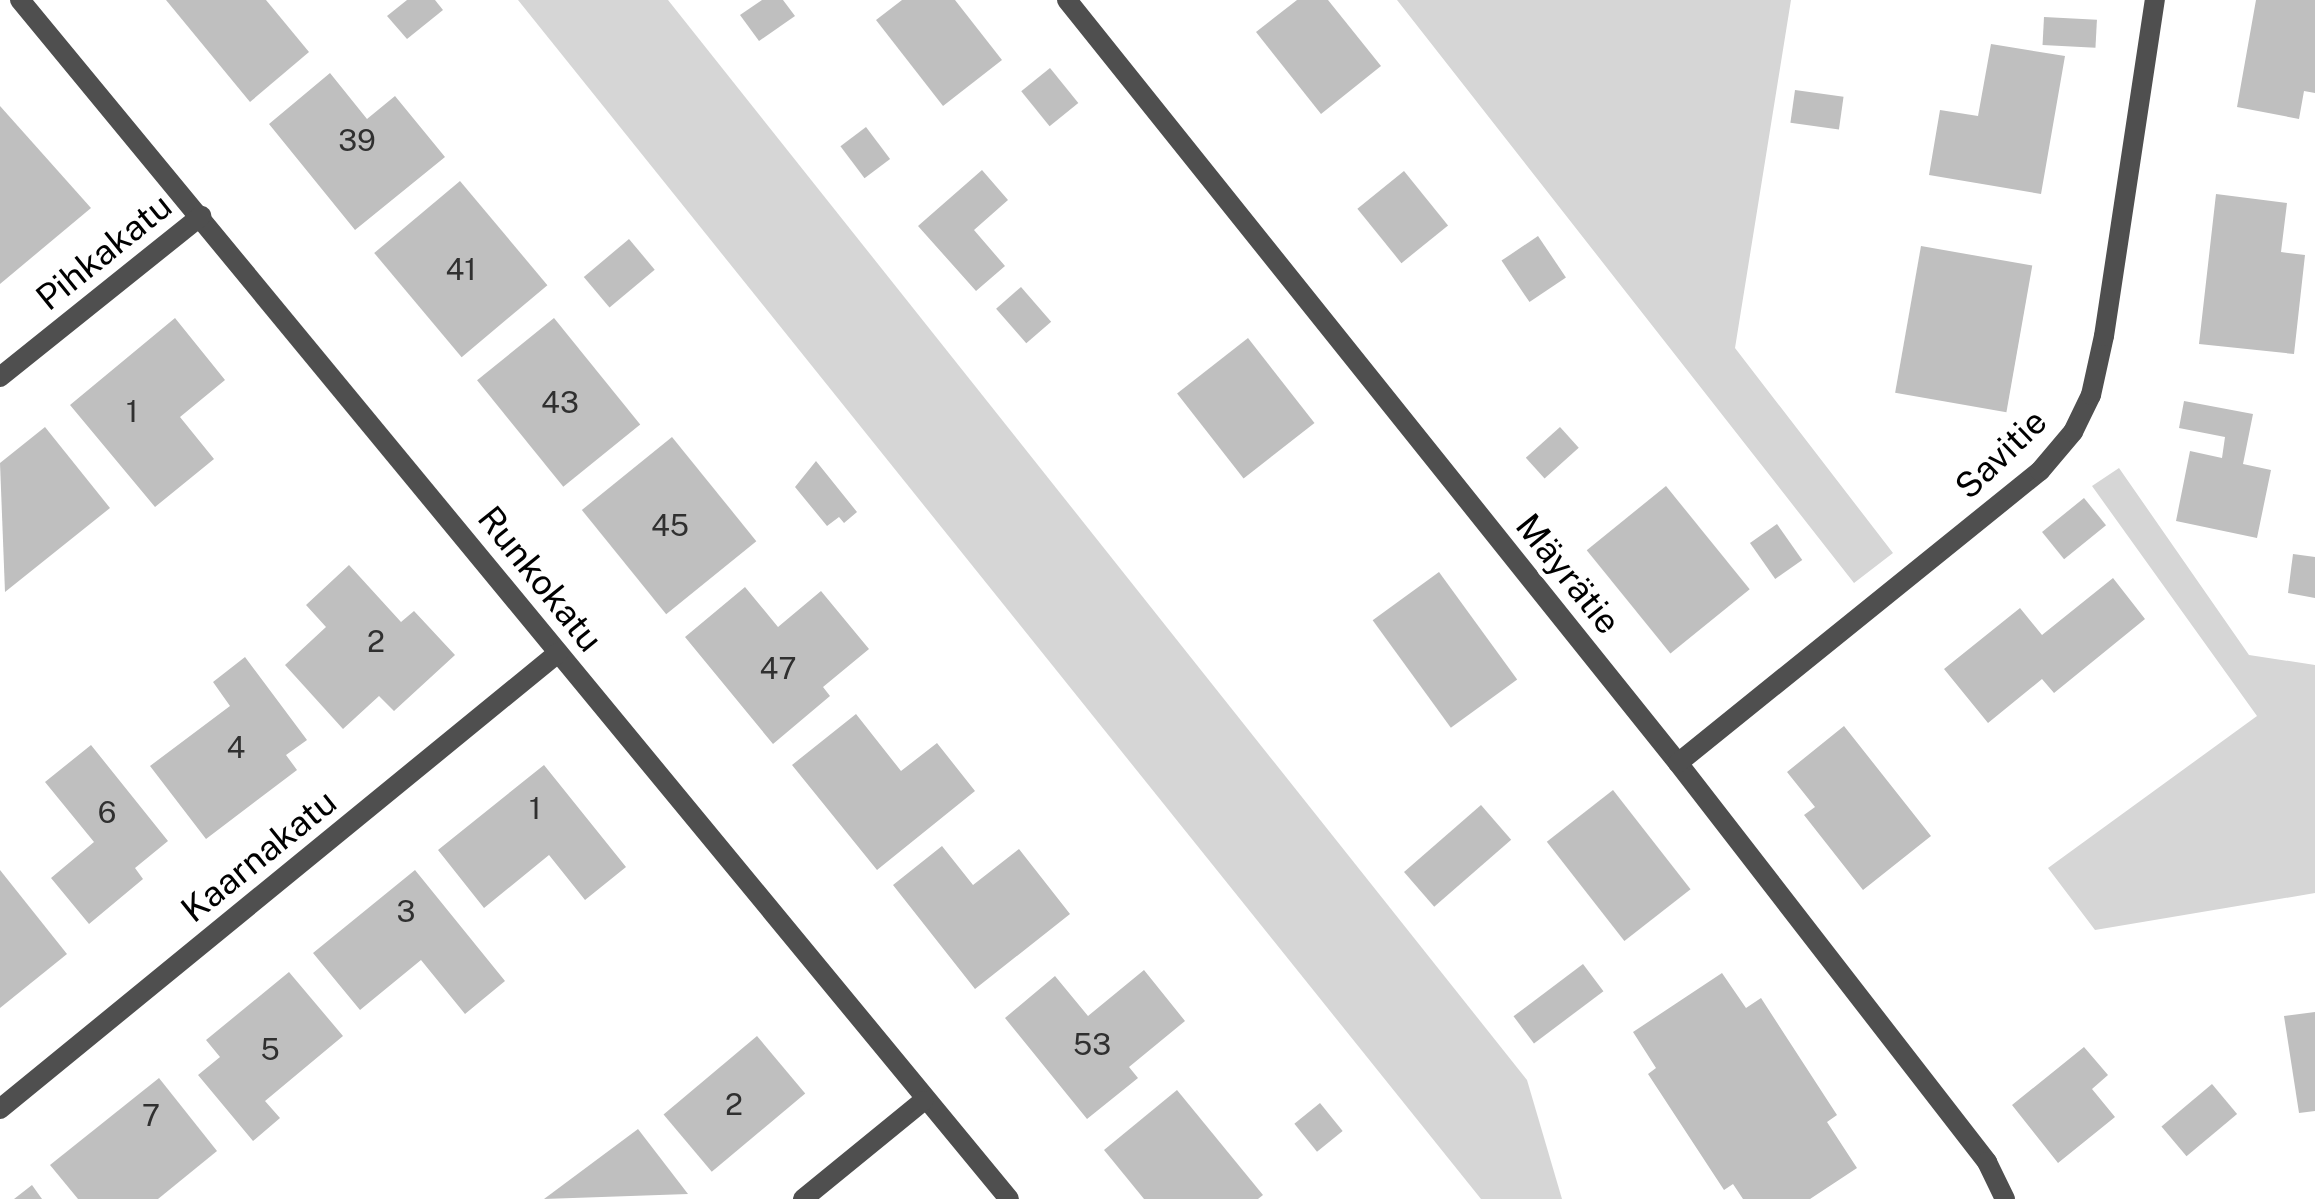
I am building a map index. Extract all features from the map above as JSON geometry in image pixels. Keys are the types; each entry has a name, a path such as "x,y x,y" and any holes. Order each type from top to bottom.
{"street":[{"name":"Runkokatu","path":"20,0 201,216 923,1102 1009,1199"},
{"name":"Mäyrätie","path":"1067,0 1678,762 1987,1162 2005,1199"},
{"name":"Savitie","path":"1678,762 2040,471 2074,432 2104,336 2156,0"},
{"name":"Pihkakatu","path":"0,377 201,216"},
{"name":"Kaarnakatu","path":"0,1109 558,653"},
{"path":"803,1199 923,1102"}],"shaded area":[{"path":"518,0 668,0 1527,1080 1562,1199 1481,1199"},
{"path":"1397,0 1791,0 1735,348 1893,553 1854,583"},
{"path":"2119,468 2249,655 2315,665 2315,893 2095,930 2048,868 2257,716 2092,486"}],"building":[{"path":"166,0 266,0 309,52 250,102"},
{"path":"407,0 435,0 443,10 407,39 387,16"},
{"path":"762,0 783,0 795,16 759,41 740,15"},
{"path":"902,0 955,0 1002,60 943,106 876,20"},
{"path":"1297,0 1328,0 1381,66 1321,114 1256,32"},
{"path":"2256,0 2315,0 2315,93 2304,91 2299,119 2237,107"},
{"path":"2044,17 2097,20 2095,48 2043,45"},
{"path":"1991,44 2065,56 2041,194 1929,175 1940,110 1978,116"},
{"path":"1050,68 1078,103 1050,126 1021,91"},
{"path":"330,73 367,119 395,96 445,157 355,230 269,124"},
{"path":"1795,90 1844,97 1839,129 1790,123"},
{"path":"0,106 91,208 0,284"},
{"path":"866,127 890,159 865,178 840,146"},
{"path":"982,170 1008,200 974,230 1005,266 976,291 918,226"},
{"path":"1404,171 1448,225 1401,263 1357,209"},
{"path":"460,181 547,285 462,357 374,253"},
{"path":"2216,194 2287,203 2281,252 2305,255 2294,354 2199,344"},
{"path":"1538,236 1566,277 1529,302 1502,261"},
{"path":"629,239 655,270 610,308 584,277"},
{"path":"1921,246 2032,266 2006,412 1895,393"},
{"path":"1021,287 1051,322 1026,343 996,309"},
{"path":"175,318 225,380 180,417 214,459 155,507 70,405"},
{"path":"554,318 640,424 563,487 477,380"},
{"path":"1248,338 1314,423 1244,479 1177,393"},
{"path":"2184,401 2253,414 2243,464 2271,470 2257,538 2176,521 2190,451 2222,458 2225,437 2179,428"},
{"path":"45,427 110,508 5,592 0,463"},
{"path":"1560,427 1579,448 1545,479 1526,458"},
{"path":"672,437 756,541 666,614 582,510"},
{"path":"816,461 857,512 844,523 839,517 827,526 795,487"},
{"path":"1666,486 1750,589 1670,654 1587,550"},
{"path":"2084,498 2106,525 2064,559 2042,532"},
{"path":"1777,524 1802,560 1775,579 1750,543"},
{"path":"2293,554 2315,557 2315,598 2288,593"},
{"path":"349,565 401,622 414,611 455,655 394,711 379,696 343,729 285,665 326,627 306,605"},
{"path":"1439,572 1517,680 1451,728 1373,620"},
{"path":"2113,578 2145,619 2054,693 2042,679 1988,723 1944,669 2020,608 2042,635"},
{"path":"745,587 778,627 821,591 869,649 823,687 830,696 773,744 685,637"},
{"path":"245,657 307,740 286,755 297,770 206,839 150,766 230,706 213,682"},
{"path":"856,714 901,771 937,743 975,791 877,870 792,765"},
{"path":"1844,726 1931,836 1863,890 1804,815 1815,807 1787,772"},
{"path":"91,745 168,841 135,868 143,879 89,924 51,878 94,842 45,782"},
{"path":"544,765 626,867 585,900 549,855 484,908 438,850"},
{"path":"1613,790 1691,889 1624,941 1547,842"},
{"path":"1481,805 1511,840 1434,907 1404,872"},
{"path":"942,846 973,885 1019,849 1070,914 975,989 893,885"},
{"path":"0,870 67,954 0,1008"},
{"path":"415,870 505,981 465,1014 421,960 360,1010 313,953"},
{"path":"1583,964 1603,991 1534,1044 1514,1016"},
{"path":"1144,970 1185,1021 1129,1067 1138,1078 1087,1119 1005,1018 1055,976 1088,1016"},
{"path":"289,972 343,1036 265,1101 280,1118 253,1141 198,1075 220,1057 206,1040"},
{"path":"1722,973 1746,1008 1761,998 1837,1115 1827,1122 1857,1168 1810,1199 1743,1199 1733,1184 1724,1190 1648,1074 1656,1068 1633,1032"},
{"path":"2315,1012 2315,1111 2299,1113 2284,1016"},
{"path":"757,1036 805,1093 712,1172 664,1114"},
{"path":"2084,1047 2108,1075 2092,1089 2115,1117 2058,1163 2012,1105"},
{"path":"159,1078 217,1151 158,1199 78,1199 50,1165"},
{"path":"2212,1084 2237,1114 2187,1156 2161,1126"},
{"path":"1177,1090 1263,1195 1258,1199 1144,1199 1104,1150"},
{"path":"1320,1103 1343,1131 1317,1152 1294,1124"},
{"path":"638,1129 688,1194 544,1199"},
{"path":"32,1185 42,1199 14,1199"}]}
